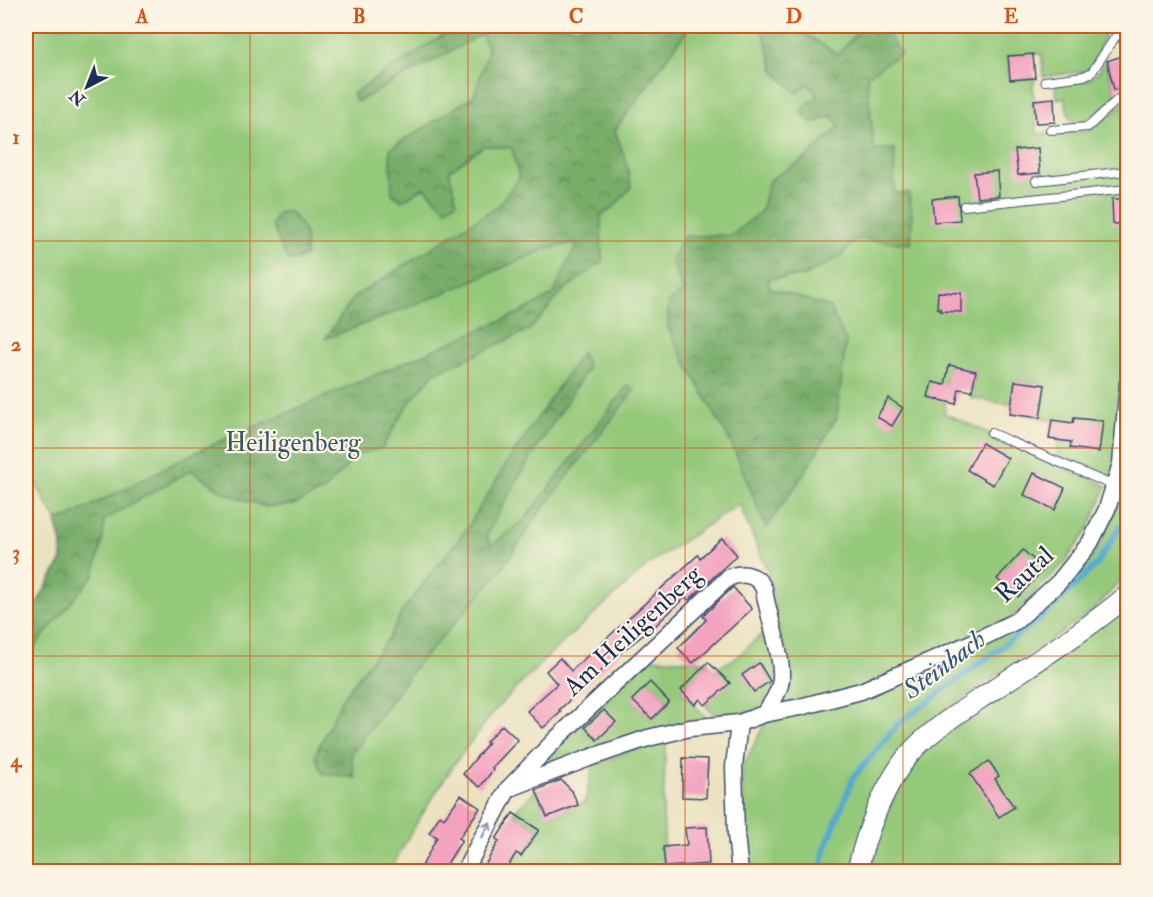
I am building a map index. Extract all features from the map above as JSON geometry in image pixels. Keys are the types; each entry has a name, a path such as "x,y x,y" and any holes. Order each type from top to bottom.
{"street":[{"name":"Rautal","path":"764,714 800,707 861,690 971,643 1016,621 1059,582 1090,543 1107,509 1121,464 1128,383"},
{"name":"Am Heiligenberg","path":"464,872 508,789 557,738 693,610 728,578 738,574 752,576 761,584 781,671 780,685 764,714"},
{"path":"857,872 863,844 892,779 914,749 948,720 1098,620 1128,595"},
{"path":"508,789 648,738 690,728 739,723 764,714"},
{"path":"739,723 734,767 736,834 740,872"}],"lane":[{"path":"1045,81 1084,76 1092,72 1124,31"},
{"path":"1050,130 1088,127 1117,100 1128,94"},
{"path":"1036,182 1128,171"},
{"path":"964,206 1128,189"},
{"path":"991,433 1114,486"}],"green space":[{"name":"Heiligenberg","path":"26,26 1108,26 1090,69 1085,71 1043,77 1042,54 1008,56 1010,80 1035,78 1033,87 1037,134 1087,131 1102,122 1127,100 1128,361 1116,458 1111,477 1057,454 1061,422 1040,418 1045,385 1015,381 1012,405 971,398 976,371 949,365 945,385 928,397 946,401 944,413 1107,486 1088,530 1064,563 1005,623 1012,633 1060,593 1093,556 1108,527 1127,474 1127,573 1093,611 941,713 848,871 748,871 744,835 742,768 767,719 779,715 776,615 769,574 739,504 648,565 548,656 495,710 454,764 414,827 390,871 26,871 26,622 62,560 62,543 56,520 32,477 26,485"},
{"name":"Heiligenberg","path":"457,26 686,26 687,30 615,130 627,165 631,187 613,208 601,215 602,262 563,291 531,329 433,374 407,406 382,448 359,454 323,491 293,505 266,507 225,493 191,470 104,520 103,538 94,575 26,657 26,622 62,560 62,543 56,520 69,517 196,452 519,313 553,295 577,243 545,249 442,294 325,339 354,297 498,206 519,178 512,148 484,146 449,171 457,202 446,209 424,187 402,201 392,194 390,149 474,96 488,51 482,34 357,102 352,94"},
{"path":"761,26 796,26 795,28 838,54 863,26 881,26 901,53 867,76 874,150 895,149 894,193 909,193 912,216 911,244 857,239 841,256 805,276 768,279 770,288 830,307 846,341 837,417 805,472 766,528 732,445 668,327 668,303 683,291 671,259 685,236 732,235 761,211 769,180 806,158 840,126 832,116 812,123 801,111 818,96 807,84 797,93 775,72"},
{"path":"1106,60 1116,97 1092,118 1078,123 1068,112 1065,98 1057,99 1055,84 1085,81 1096,74"},
{"path":"288,211 301,225 306,241 306,255 297,260 288,261 272,225 277,213"},
{"path":"582,352 588,368 518,478 486,536 492,545 526,518 628,385 635,389 534,520 500,572 417,665 351,755 355,778 322,773 315,755 343,697 389,637 403,610 468,527 505,466"},
{"path":"1127,606 1127,871 868,872 898,785 920,755 953,726"},
{"path":"768,628 776,675 773,686 760,707 742,714 716,717 705,705 726,686 713,671 737,657","holes":["759,663 770,680 754,692 742,675"]},
{"path":"650,658 708,662 681,690 707,719 545,768 539,765","holes":["651,683 669,702 652,719 633,700"]},
{"path":"666,742 663,809 665,871 505,872 516,853 521,856 539,830 513,813 536,790 548,817 585,802 593,765 636,749"}],"building":[{"path":"1033,54 1035,78 1010,80 1008,56"},
{"path":"1122,56 1128,86 1114,90 1107,61"},
{"path":"1054,98 1055,122 1036,123 1034,100"},
{"path":"1038,148 1040,173 1018,175 1015,150"},
{"path":"997,171 999,196 977,198 974,173"},
{"path":"958,196 960,220 934,222 932,199"},
{"path":"1112,199 1128,199 1128,223 1113,224"},
{"path":"938,292 961,293 961,312 940,311 940,308 937,308"},
{"path":"949,365 976,371 972,391 959,389 956,404 928,397 932,382 945,385"},
{"path":"1015,381 1045,385 1040,418 1010,414"},
{"path":"888,398 903,408 892,426 877,417"},
{"path":"1074,418 1103,421 1099,452 1070,448 1071,442 1049,439 1052,420 1073,423"},
{"path":"982,443 1008,458 993,485 967,470"},
{"path":"1034,473 1065,488 1055,510 1024,495"},
{"path":"722,538 737,555 689,600 685,597 654,627 625,649 559,710 561,712 543,728 527,711 557,684 546,671 560,658 571,671 698,555 700,558"},
{"path":"1023,550 1044,569 1018,597 997,579"},
{"path":"733,587 752,609 693,663 678,648 706,620 703,616"},
{"path":"708,662 730,683 705,705 700,699 695,705 681,690"},
{"path":"759,663 770,681 754,692 742,675"},
{"path":"650,682 669,702 652,719 632,700"},
{"path":"604,710 616,722 597,740 585,727"},
{"path":"502,725 518,740 492,768 493,770 480,787 463,774 488,743 486,742"},
{"path":"683,758 708,759 706,798 682,797"},
{"path":"989,761 999,776 995,779 1014,807 999,817 970,774"},
{"path":"561,780 572,791 578,805 547,817 536,790"},
{"path":"461,795 480,808 459,838 462,840 442,872 419,872 437,837 429,833 440,815 444,818"},
{"path":"513,813 539,830 521,856 516,853 505,872 481,872 499,841 496,839"},
{"path":"707,827 709,864 665,867 663,847 687,845 685,828"}],"waterway":[{"name":"Steinbach","path":"821,872 824,852 853,778 898,724 1043,616 1097,564 1128,514"}]}
